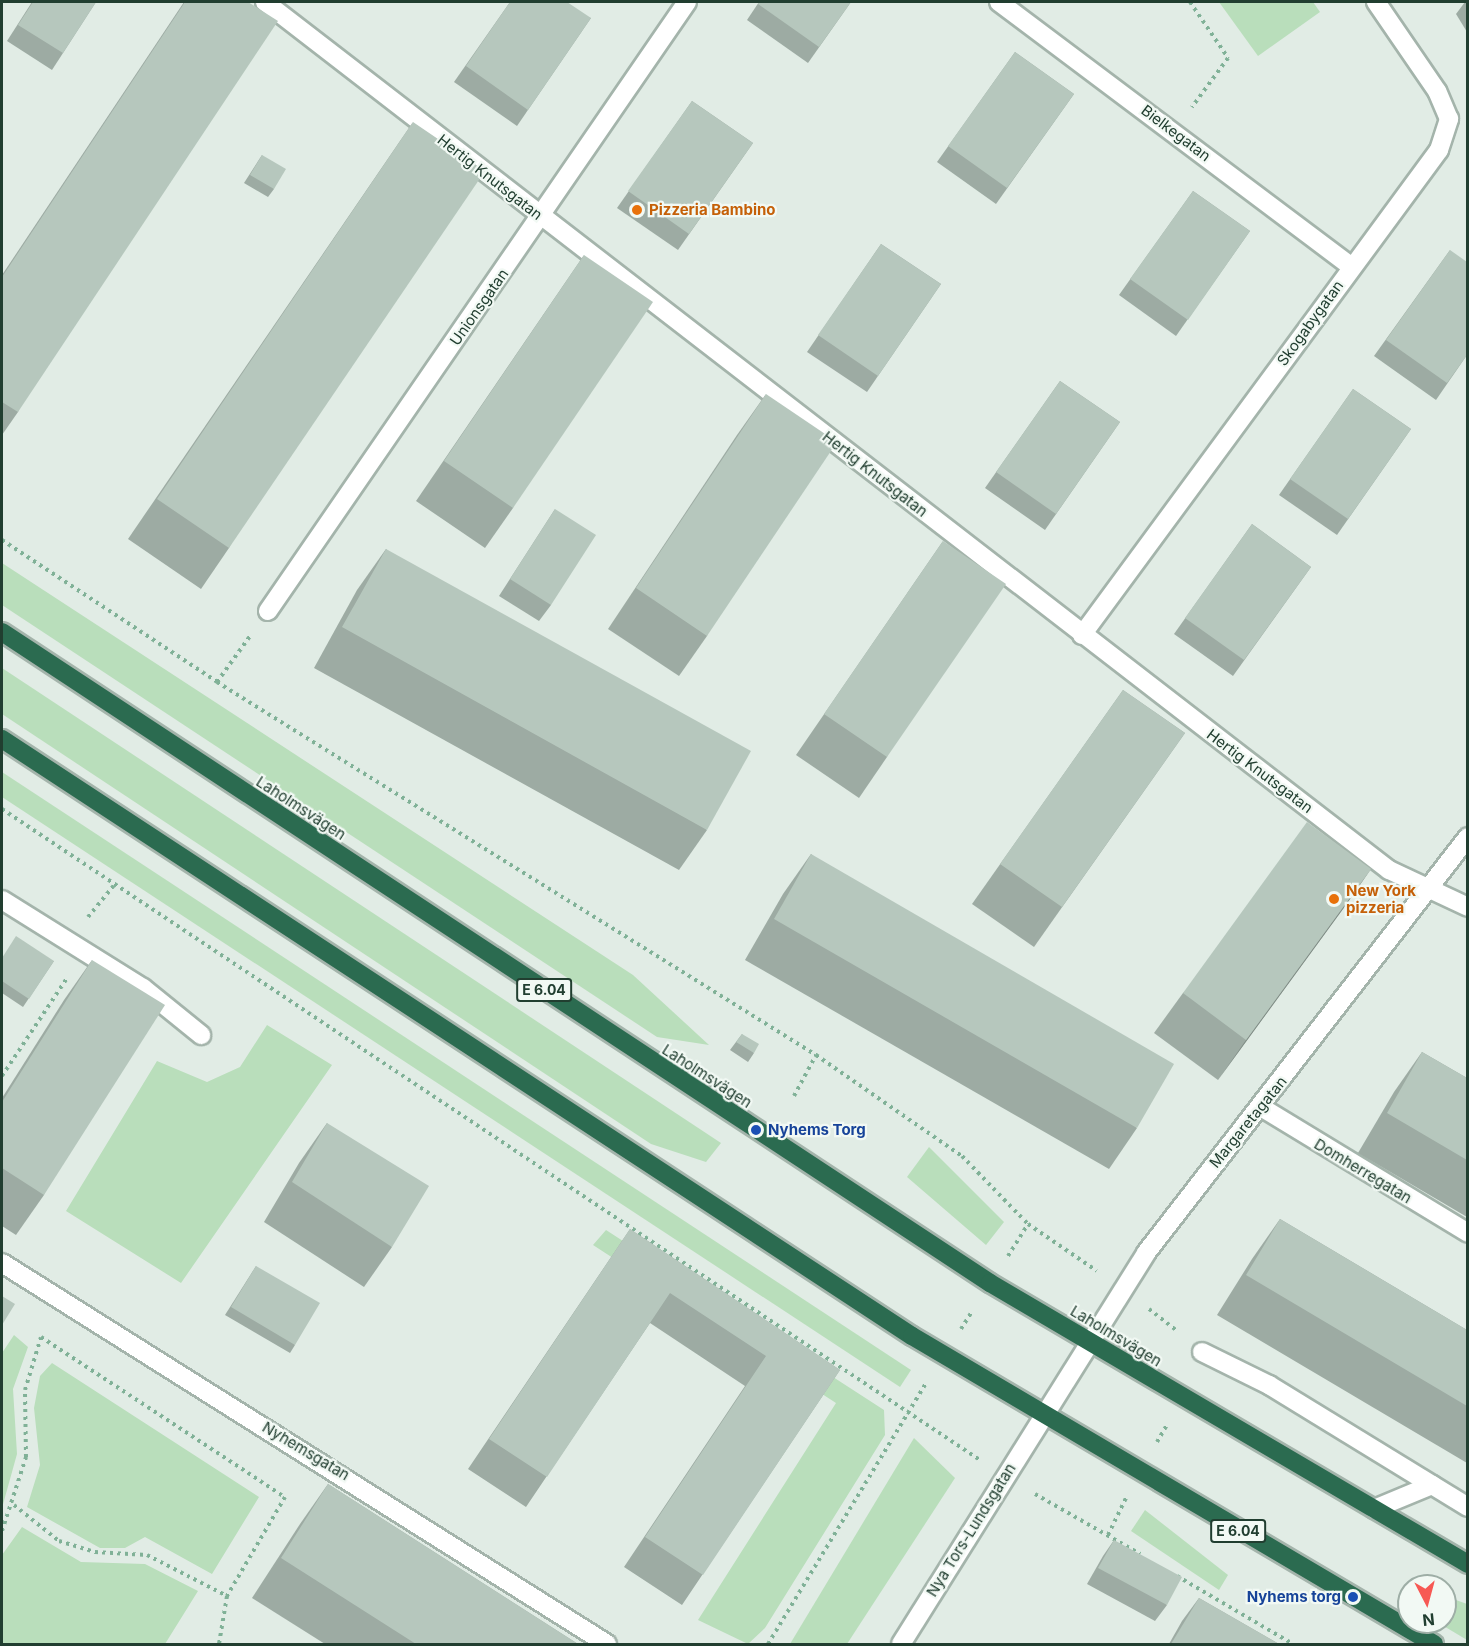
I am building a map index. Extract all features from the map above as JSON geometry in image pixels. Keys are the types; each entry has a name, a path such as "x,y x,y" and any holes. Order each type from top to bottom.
{"highway":[{"name":"Laholmsvägen","path":"2,633 990,1283 1467,1564"},
{"name":"E 6.04","path":"2,740 943,1356 1434,1644"}],"street":[{"name":"Hertig Knutsgatan","path":"265,2 1389,870 1467,907"},
{"name":"Unionsgatan","path":"268,611 542,217 687,2"},
{"name":"Bielkegatan","path":"999,2 1351,266"},
{"name":"Skogabygatan","path":"1082,635 1351,266 1439,150 1449,119 1437,92 1376,2"},
{"name":"Margaretagatan","path":"1043,1416 1122,1288 1429,890 1467,837"},
{"path":"2,900 143,988 201,1035"},
{"name":"Domherregatan","path":"1260,1107 1467,1233"},
{"name":"Nyhemsgatan","path":"2,1263 607,1644"},
{"path":"1202,1352 1269,1385 1467,1507"},
{"name":"Nya Tors-Lundsgatan","path":"901,1644 1043,1416"},
{"path":"1374,1509 1432,1485"}],"path":[{"path":"1174,132 1228,58 1190,2"},
{"path":"2,540 217,682 816,1055 962,1156 1028,1224 1122,1288 1202,1352"},
{"path":"217,682 268,611"},
{"path":"2,809 1004,1476 1149,1560"},
{"path":"2,1076 84,953"},
{"path":"794,1096 816,1055"},
{"path":"768,1644 908,1412 1028,1224"},
{"path":"2,1531 14,1505 26,1457 25,1390 41,1337 285,1497 227,1596 219,1644"},
{"path":"14,1505 59,1541 94,1552 147,1555 227,1596"},
{"path":"1169,1572 1293,1644"}],"green space":[{"path":"1219,2 1313,2 1320,12 1258,56"},
{"path":"2,563 633,975 709,1045 657,1037 2,605"},
{"path":"2,668 721,1143 706,1162 651,1144 2,714"},
{"path":"2,772 911,1370 900,1387 2,797"},
{"path":"267,1025 332,1065 181,1283 66,1211 157,1061 207,1082 240,1067"},
{"path":"929,1147 1004,1222 986,1245 907,1177"},
{"path":"606,1230 884,1410 885,1435 765,1628 748,1644 698,1620 836,1403 593,1245"},
{"path":"14,1335 28,1347 13,1389 17,1454 2,1508 2,1353"},
{"path":"52,1363 259,1497 212,1574 145,1537 125,1548 100,1548 27,1507 40,1465 34,1408 40,1376"},
{"path":"914,1438 955,1478 847,1644 790,1644"},
{"path":"1145,1510 1228,1575 1219,1590 1131,1531"},
{"path":"22,1527 81,1562 145,1564 198,1591 165,1644 2,1644 2,1555"},
{"path":"1457,1600 1467,1604 1467,1640 1457,1634"}],"building":[{"path":"33,2 96,2 63,53 18,25"},
{"path":"185,2 248,2 278,21 18,412 2,402 2,277"},
{"path":"510,2 567,2 591,18 528,110 466,66"},
{"path":"759,2 851,2 819,47 758,4"},
{"path":"1015,52 1074,94 1007,188 948,146"},
{"path":"692,101 753,143 689,234 628,191"},
{"path":"413,122 485,171 229,548 157,499"},
{"path":"262,155 286,169 274,189 250,175"},
{"path":"1193,191 1250,231 1188,320 1130,279"},
{"path":"881,244 941,284 878,376 818,335"},
{"path":"1450,250 1467,262 1467,355 1447,383 1386,340"},
{"path":"584,255 653,302 513,508 444,461"},
{"path":"1060,381 1120,422 1056,514 996,472"},
{"path":"1353,389 1411,429 1348,519 1290,479"},
{"path":"766,394 837,442 707,636 636,588"},
{"path":"555,509 596,535 551,605 510,579"},
{"path":"1252,524 1311,567 1244,660 1185,618"},
{"path":"943,541 1006,584 887,757 824,714"},
{"path":"386,549 751,751 707,830 342,627"},
{"path":"1123,690 1185,733 1062,907 1000,864"},
{"path":"1307,822 1371,869 1246,1040 1183,993"},
{"path":"811,854 1174,1064 1137,1128 774,919"},
{"path":"16,936 54,961 29,999 2,981 2,958"},
{"path":"92,960 165,1005 44,1195 2,1168 2,1102"},
{"path":"742,1034 759,1044 754,1053 736,1042"},
{"path":"1422,1052 1467,1078 1467,1160 1387,1113"},
{"path":"327,1123 429,1186 392,1247 292,1182"},
{"path":"1280,1219 1467,1330 1467,1406 1246,1275"},
{"path":"630,1229 840,1370 703,1575 645,1537 766,1356 670,1293 547,1477 489,1439"},
{"path":"256,1266 320,1303 295,1345 231,1307"},
{"path":"2,1296 15,1304 2,1325"},
{"path":"328,1484 578,1644 416,1644 281,1558"},
{"path":"1114,1540 1182,1577 1167,1605 1098,1568"},
{"path":"1199,1598 1279,1644 1171,1644"}],"place":[{"name":"Pizzeria Bambino","path":"637,210"},
{"name":"New York pizzeria","path":"1334,899"},
{"name":"Nyhems Torg","path":"756,1130"},
{"name":"Nyhems torg","path":"1353,1597"}]}
